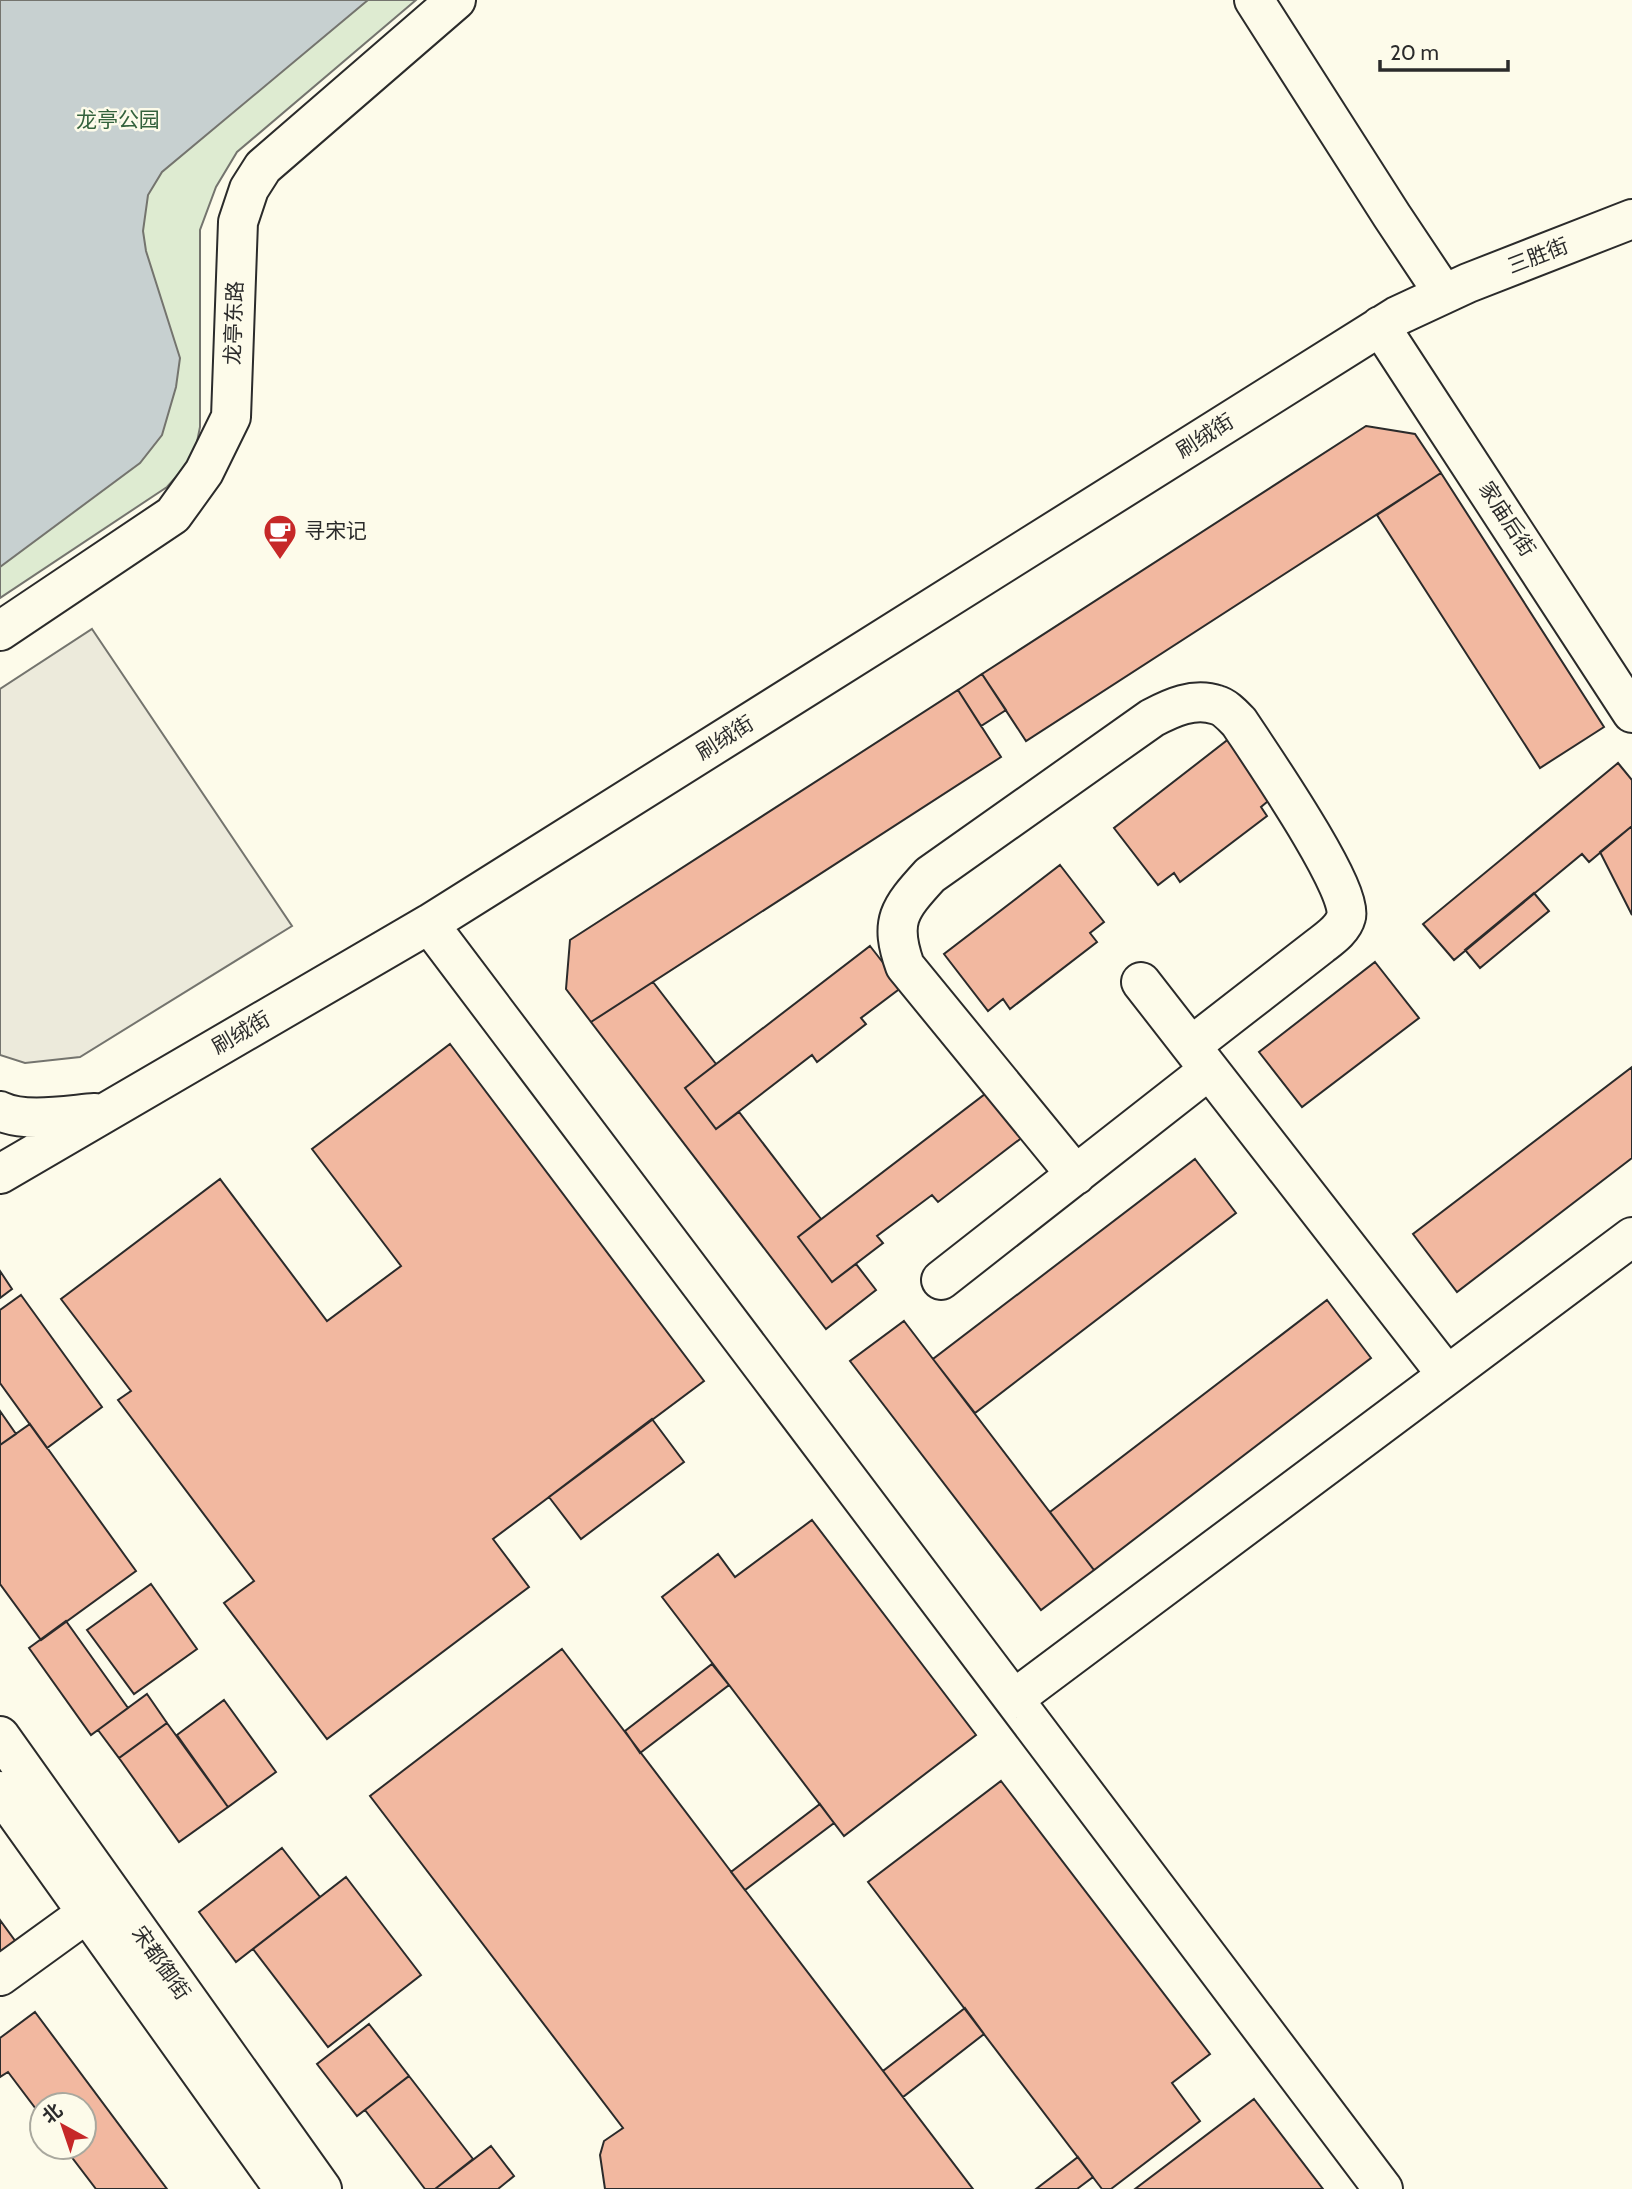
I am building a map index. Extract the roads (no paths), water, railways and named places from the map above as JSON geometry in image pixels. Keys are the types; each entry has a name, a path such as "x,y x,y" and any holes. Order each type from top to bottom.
{"street":[{"name":"龙亭东路","path":"0,631 173,515 204,472 231,417 238,222 249,189 263,167 456,0"},
{"path":"1254,0 1444,294"},
{"name":"三胜街","path":"1444,294 1632,219"},
{"name":"刷绒街","path":"0,1174 429,924 1396,316 1444,294"},
{"name":"家庙后街","path":"1380,326 1632,713"},
{"path":"941,1279 1076,1175 1337,932 1347,917 1346,900 1329,864 1239,722 1219,705 1197,701 1171,708 1152,718 930,875 905,903 897,924 899,948 905,966 1076,1175"},
{"path":"429,924 1382,2189"},
{"path":"1141,982 1447,1375"},
{"path":"0,1111 7,1115 29,1117 102,1113"},
{"path":"1014,1699 1632,1237"},
{"name":"宋都御街","path":"0,1736 322,2189"},
{"name":"宋都御街","path":"0,1791 284,2189"},
{"path":"0,1976 87,1913"}],"place":[{"name":"寻宋记","path":"280,561"}],"park label":[{"name":"龙亭公园","path":"118,120"}]}
